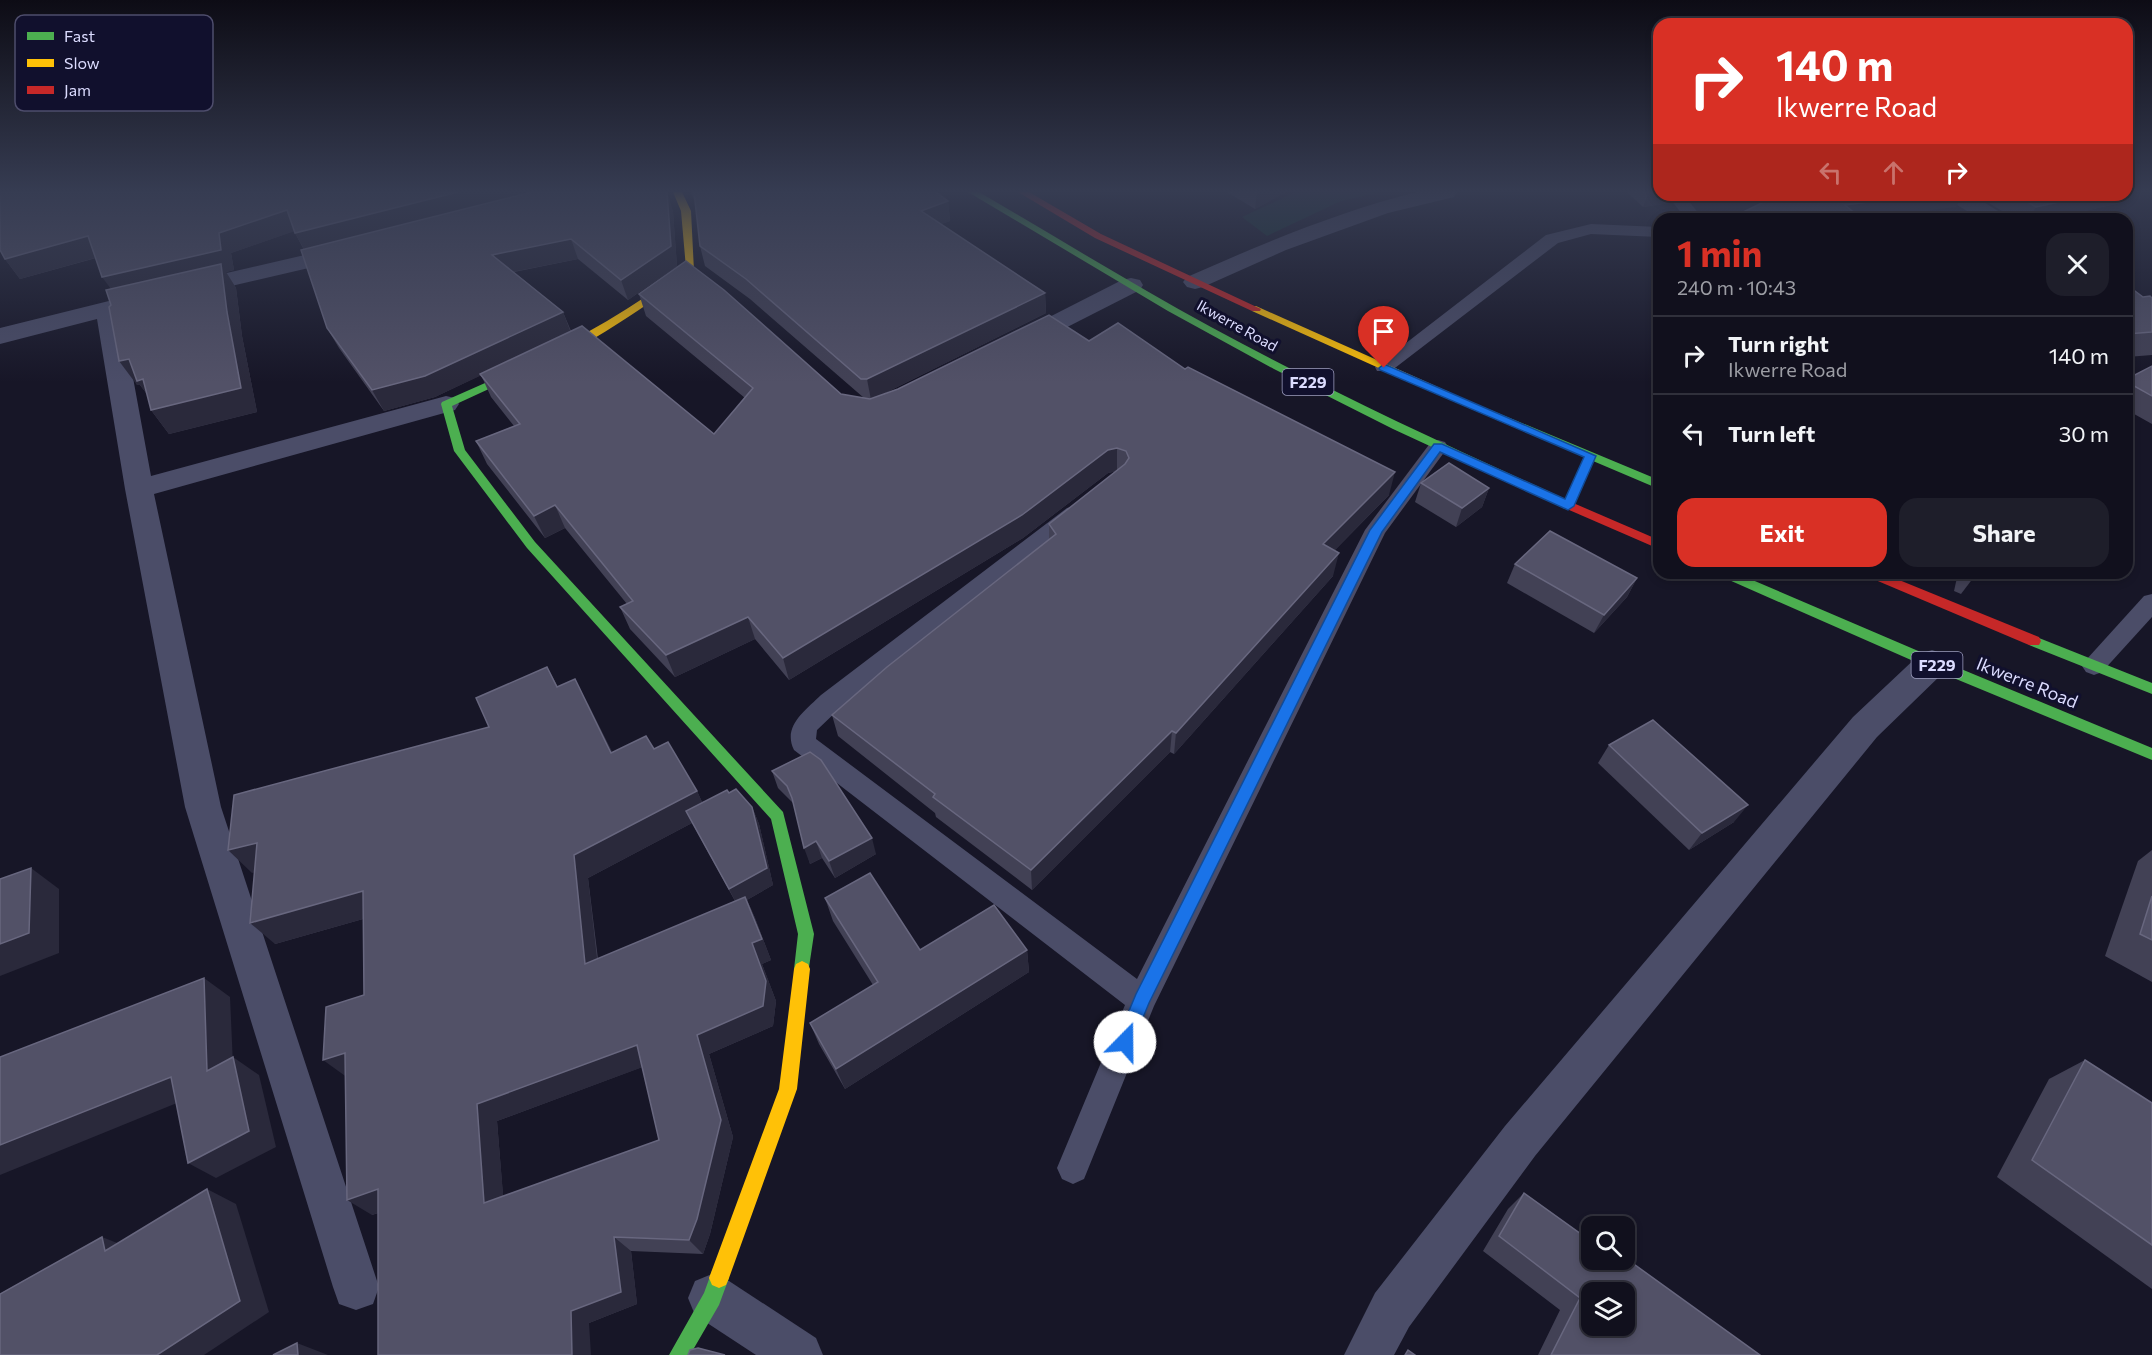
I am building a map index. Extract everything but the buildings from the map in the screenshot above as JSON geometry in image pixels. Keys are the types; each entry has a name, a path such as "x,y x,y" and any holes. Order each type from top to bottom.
{"main road":[{"path":"679,1355 712,1298 788,1089 806,934 778,816 531,545 460,451 446,404 594,335 670,288 699,275 695,255"},
{"name":"Ikwerre Road","path":"1080,255 1276,366 1438,447 1653,542"},
{"name":"F229","path":"1139,255 1384,368 1653,482"},
{"path":"1568,506 1590,456"},
{"name":"Ikwerre Road","path":"1738,579 1932,663 2152,754"},
{"path":"1884,579 2152,689"}],"street":[{"path":"0,336 108,308 334,255"},
{"path":"1195,282 1255,255"},
{"path":"1001,351 1131,285"},
{"path":"108,308 139,489 203,807 356,1287"},
{"path":"139,489 446,404"},
{"path":"1368,1355 1392,1310 1520,1142 1865,727 1932,663"},
{"path":"712,1298 799,1355"}],"lane":[{"path":"1384,368 1531,255"},
{"path":"1072,1168 1142,999 1376,530 1438,447"},
{"path":"1089,502 830,702 805,726 803,743 1142,999"},
{"path":"2094,666 2152,602"}],"traffic: fast":[{"path":"1080,255 1171,309 1278,367 1397,426 1557,500"},
{"path":"526,368 446,404 460,451 531,545 778,816 806,934 802,969"},
{"path":"1445,394 1653,482"},
{"path":"1568,506 1590,456"},
{"path":"1738,579 1932,663 2152,754"},
{"path":"2034,641 2152,689"},
{"path":"679,1355 712,1298 719,1278"}],"traffic: slow":[{"path":"526,368 612,324 652,298 691,269 690,255"},
{"path":"1256,309 1445,394"},
{"path":"719,1278 788,1089 802,969"}],"traffic: jam":[{"path":"1140,255 1256,309"},
{"path":"1557,500 1653,542"},
{"path":"1884,579 2034,641"}],"route":[{"path":"1125,1042 1142,999 1376,530 1438,447 1568,506 1590,456 1384,368"}]}
